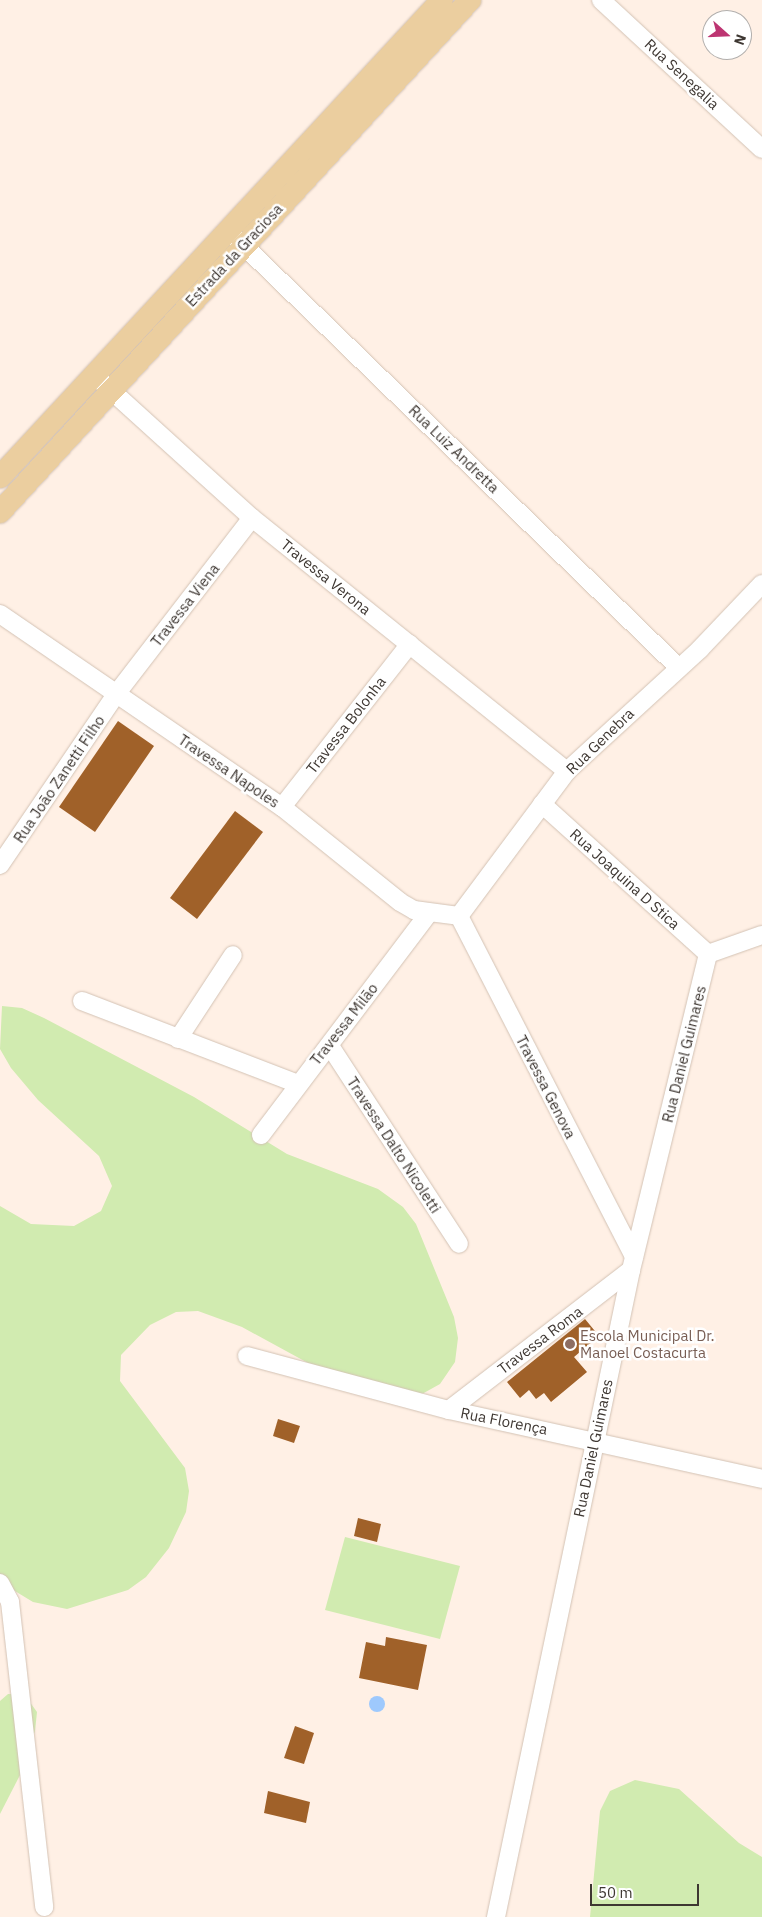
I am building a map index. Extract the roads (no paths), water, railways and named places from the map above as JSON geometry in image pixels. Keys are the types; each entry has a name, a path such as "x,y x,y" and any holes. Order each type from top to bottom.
{"main road":[{"name":"Estrada da Graciosa","path":"0,512 109,392 236,238 442,0"},
{"name":"Estrada da Graciosa","path":"0,477 96,371 236,238 470,0"}],"street":[{"name":"Rua Senegalia","path":"601,0 762,149"},
{"name":"Rua Luiz Andretta","path":"236,238 678,667"},
{"name":"Travessa Verona","path":"96,371 109,392 252,518 567,771"},
{"name":"Travessa Viena","path":"117,693 252,518"},
{"name":"Rua Genebra","path":"459,916 567,771 678,667 762,584"},
{"name":"Travessa Napoles","path":"0,614 117,693 224,770 282,807 400,902 429,913 459,916"},
{"name":"Travessa Bolonha","path":"282,807 410,644"},
{"name":"Rua João Zanetti Filho","path":"0,864 117,693"},
{"name":"Rua Joaquina D Stica","path":"542,804 708,954"},
{"name":"Travessa Milão","path":"261,1135 296,1083 330,1046 429,913"},
{"name":"Travessa Genova","path":"459,916 632,1264"},
{"path":"708,954 762,935"},
{"name":"Rua Daniel Guimares","path":"496,1917 632,1264 708,954"},
{"path":"178,1039 233,955"},
{"path":"82,1001 296,1083"},
{"name":"Travessa Dalto Nicoletti","path":"330,1046 459,1244"},
{"name":"Travessa Roma","path":"449,1410 632,1264"},
{"name":"Rua Florença","path":"247,1356 449,1410 595,1439 762,1480"},
{"path":"0,1583 10,1602 44,1907"}],"water":[{"path":"377,1696 383,1698 385,1704 383,1710 377,1712 371,1710 369,1704 371,1698"}],"place":[{"name":"Escola Municipal Dr. Manoel Costacurta","path":"570,1344"}]}
